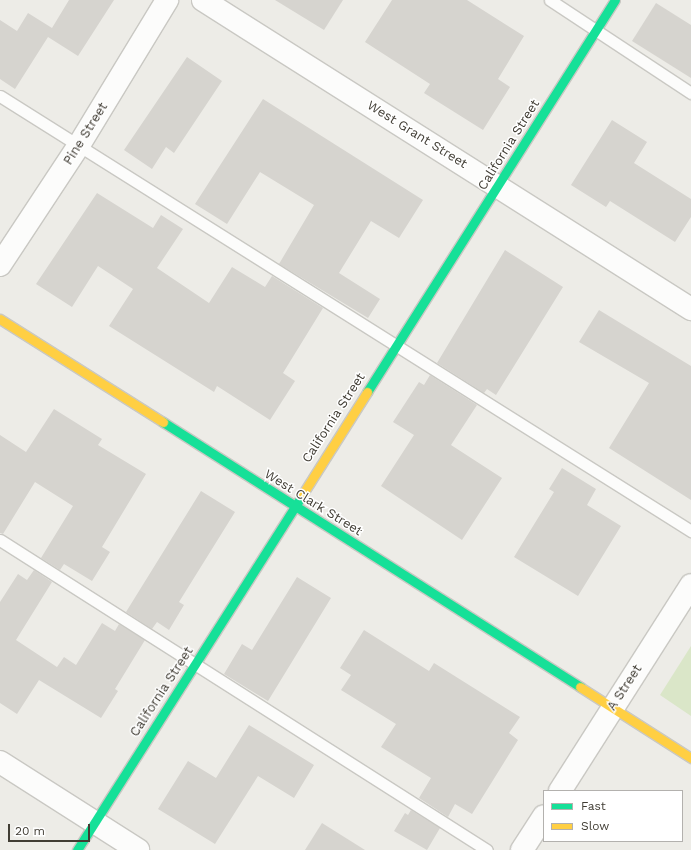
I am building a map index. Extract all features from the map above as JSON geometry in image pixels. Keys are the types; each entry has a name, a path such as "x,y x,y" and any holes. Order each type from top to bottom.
{"street":[{"name":"Pine Street","path":"0,265 80,145 167,0"},
{"name":"West Grant Street","path":"203,0 691,309"},
{"name":"California Street","path":"77,850 196,664 293,505 396,347 615,0"},
{"name":"West Clark Street","path":"0,320 691,758"},
{"name":"A Street","path":"561,790 691,585"},
{"path":"0,762 138,850"},
{"path":"522,850 543,818"}],"lane":[{"path":"550,0 595,32 691,93"},
{"path":"0,96 80,145 396,347 691,531"},
{"path":"0,540 487,850"}],"green space":[{"path":"691,646 691,716 660,695"}],"building":[{"path":"69,0 114,0 78,56 48,37 15,89 0,79 0,20 17,31 28,13 52,28"},
{"path":"275,0 343,0 324,30"},
{"path":"392,0 467,0 524,36 498,79 510,87 483,130 424,93 430,84 365,42"},
{"path":"656,3 691,25 691,78 632,41"},
{"path":"187,57 222,81 174,153 166,147 152,169 124,150"},
{"path":"263,99 423,200 399,238 371,221 339,273 380,299 368,318 279,264 314,205 260,172 227,224 195,204"},
{"path":"612,120 647,142 634,163 691,199 691,217 675,242 610,201 606,207 571,185"},
{"path":"97,193 153,228 161,215 183,229 157,268 209,303 232,267 265,287 272,276 323,308 283,373 295,381 270,420 217,386 214,392 109,326 133,289 98,266 72,307 36,284"},
{"path":"505,250 563,287 496,395 487,389 484,393 437,363"},
{"path":"599,310 691,366 691,500 609,448 649,383 579,342"},
{"path":"430,375 477,405 451,445 502,478 462,540 381,486 414,435 393,422 419,382 424,385"},
{"path":"54,409 102,439 98,445 146,474 102,547 110,552 92,581 64,564 60,570 41,558 73,506 35,482 3,534 0,533 0,435 26,452"},
{"path":"562,468 596,489 587,505 621,526 578,596 514,557 554,492 549,489"},
{"path":"201,491 235,512 179,602 184,605 169,630 157,622 152,629 126,612"},
{"path":"34,570 52,582 16,640 57,667 64,657 76,665 102,623 115,631 119,624 145,640 115,689 118,691 101,718 39,680 17,714 0,703 0,602 18,574 27,580"},
{"path":"297,577 331,598 268,701 224,674 242,644 252,650"},
{"path":"364,630 429,671 434,663 520,717 509,733 518,740 472,814 455,804 448,817 419,798 431,778 381,747 396,724 341,690 351,675 340,668"},
{"path":"249,725 314,765 294,798 258,776 215,844 158,809 188,761 216,778"},
{"path":"411,810 440,828 427,850 394,831 405,813 408,815"},
{"path":"322,823 365,850 305,850"}],"traffic: fast":[{"path":"367,392 615,0"},
{"path":"163,422 580,687"},
{"path":"77,850 302,495"}],"traffic: slow":[{"path":"0,319 163,422"},
{"path":"302,495 367,392"},
{"path":"580,687 691,758"}]}
